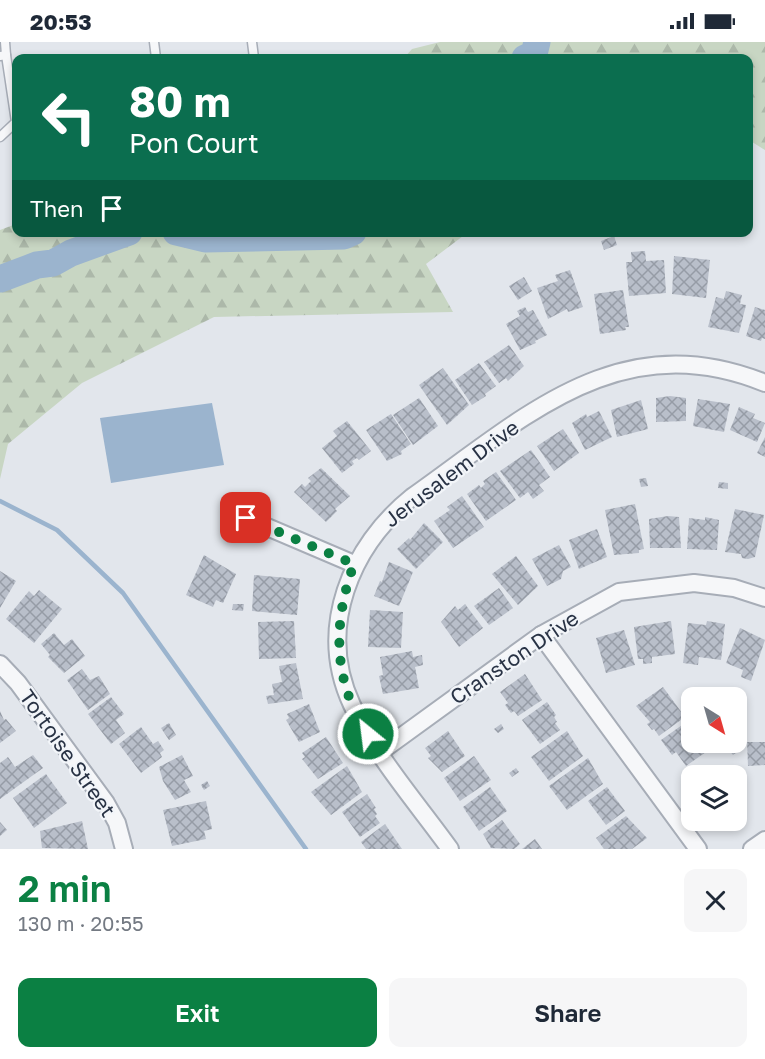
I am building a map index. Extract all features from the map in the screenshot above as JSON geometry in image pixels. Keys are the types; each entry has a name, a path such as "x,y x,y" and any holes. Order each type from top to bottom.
{"street":[{"name":"Jerusalem Drive","path":"450,849 380,752 350,702 339,656 341,607 354,564 376,530 412,497 548,401 588,381 630,369 688,365 729,371 765,383"},
{"path":"246,518 354,564"},
{"name":"Cranston Drive","path":"380,752 541,634 619,592 660,585 694,583 734,588 765,598"},
{"path":"541,634 698,849"},
{"name":"Tortoise Street","path":"0,664 18,683 106,803 117,823 124,849"},
{"path":"752,849 765,840"}],"lane":[{"path":"5,42 3,56 12,102"},
{"path":"0,137 12,126"}],"green space":[{"path":"440,42 765,42 765,150 753,142 753,54 408,54 412,49"},
{"path":"12,226 12,237 462,237 426,264 453,312 214,317 82,383 8,444 0,479 0,230"}],"water":[{"path":"212,403 224,465 111,483 100,418"}],"building":[{"path":"614,237 617,245 604,250 601,241"},
{"path":"645,251 646,261 664,260 666,293 629,296 626,262 632,262 631,252"},
{"path":"674,256 710,260 706,298 672,294"},
{"path":"570,270 583,307 568,312 567,309 548,319 537,288 558,281 555,275"},
{"path":"524,277 532,291 518,300 509,286"},
{"path":"623,290 629,327 625,327 626,330 600,334 594,294"},
{"path":"726,291 742,295 740,304 746,305 739,333 708,327 716,297 724,299"},
{"path":"525,307 528,312 533,310 547,335 520,350 506,324 520,316 517,311"},
{"path":"755,307 765,310 765,339 762,338 761,341 746,336"},
{"path":"509,345 524,366 508,381 506,378 499,383 484,362"},
{"path":"479,363 496,386 472,405 455,380"},
{"path":"443,368 469,405 447,425 419,385"},
{"path":"670,396 686,398 686,421 656,422 656,398"},
{"path":"419,398 438,426 413,445 393,415"},
{"path":"698,399 730,404 724,432 693,426"},
{"path":"641,400 648,429 617,437 611,410"},
{"path":"739,407 755,414 753,418 765,423 757,442 730,430"},
{"path":"599,411 612,437 585,450 572,423 586,414 587,417"},
{"path":"391,414 411,444 401,451 402,454 387,461 366,430"},
{"path":"347,421 371,451 359,460 357,458 352,461 354,464 342,473 322,448 337,436 333,431"},
{"path":"563,429 579,453 554,471 537,446"},
{"path":"765,437 765,457 757,453"},
{"path":"531,450 550,477 539,485 544,491 533,499 528,492 520,498 500,471"},
{"path":"321,468 350,496 335,509 337,511 326,522 294,492 302,484 305,487 311,481 308,478"},
{"path":"496,472 516,500 486,521 467,494 479,485 481,488 485,484 483,481"},
{"path":"646,478 648,486 641,487 639,479"},
{"path":"719,482 728,483 728,489 718,488"},
{"path":"462,496 484,527 453,548 434,521 450,510 447,507"},
{"path":"635,504 644,549 639,550 639,553 614,555 605,510"},
{"path":"735,509 764,515 755,557 742,558 741,554 725,552"},
{"path":"679,517 681,548 650,548 649,519"},
{"path":"705,517 719,520 717,550 687,549 689,518 705,520"},
{"path":"424,523 443,542 416,569 397,549 409,538 410,540"},
{"path":"597,529 607,557 579,569 569,540"},
{"path":"559,545 571,567 563,571 561,579 547,586 532,559"},
{"path":"204,555 236,574 223,603 216,600 213,607 186,595"},
{"path":"516,556 538,586 518,605 492,574"},
{"path":"389,562 413,572 399,606 374,596"},
{"path":"0,571 16,581 0,608"},
{"path":"254,575 300,579 297,615 252,611"},
{"path":"499,588 513,608 489,625 474,606"},
{"path":"39,590 62,609 34,643 6,619 29,591 34,596"},
{"path":"233,604 244,604 243,611 232,610"},
{"path":"465,604 483,628 459,647 441,622 455,606 458,610"},
{"path":"370,610 403,612 401,648 368,647"},
{"path":"294,621 296,658 259,659 258,622"},
{"path":"671,621 675,654 652,657 652,663 643,664 643,659 638,659 634,627"},
{"path":"707,621 725,624 721,660 699,657 698,665 683,663 688,623 706,625"},
{"path":"740,628 765,640 751,681 741,677 743,670 726,663"},
{"path":"624,630 635,665 606,673 596,638"},
{"path":"54,633 64,645 72,639 85,656 64,673 48,657 50,655 41,644"},
{"path":"412,651 413,657 422,655 423,665 415,667 419,688 383,694 379,676 383,675 380,657"},
{"path":"296,663 303,699 268,704 266,696 274,695 272,684 282,682 279,666"},
{"path":"82,669 90,680 99,676 110,694 88,710 67,680"},
{"path":"525,674 542,700 518,716 514,711 511,713 505,705 508,703 500,692"},
{"path":"663,687 681,712 681,720 659,736 647,724 650,722 636,706"},
{"path":"111,697 124,714 116,720 125,733 111,744 88,714"},
{"path":"547,702 556,715 554,717 557,722 555,723 560,730 540,744 522,720"},
{"path":"309,704 320,732 299,742 286,720 289,718 287,714"},
{"path":"0,711 4,720 6,719 16,731 0,743"},
{"path":"169,723 176,735 169,740 161,728"},
{"path":"501,724 504,729 498,733 494,729"},
{"path":"681,726 681,753 704,753 685,765 676,752 672,755 661,740"},
{"path":"141,727 153,744 158,741 164,750 160,753 162,757 141,773 119,744"},
{"path":"448,731 465,756 442,772 428,758 431,756 425,748"},
{"path":"567,731 583,756 549,781 531,757"},
{"path":"326,737 343,763 318,779 302,759 305,757 302,753"},
{"path":"747,742 765,742 765,765 748,766"},
{"path":"33,755 43,768 0,799 0,763 8,757 15,767"},
{"path":"182,755 193,776 184,780 191,792 175,800 163,781 159,767"},
{"path":"474,756 491,780 460,801 444,778"},
{"path":"588,758 603,784 567,810 549,786"},
{"path":"347,766 362,792 331,815 311,792"},
{"path":"516,768 519,772 512,777 509,773"},
{"path":"46,774 67,803 34,828 13,798"},
{"path":"207,781 210,786 204,790 201,785"},
{"path":"490,787 507,811 479,831 463,807"},
{"path":"607,787 625,811 606,825 588,801"},
{"path":"367,794 376,808 374,809 377,814 375,816 380,823 360,837 342,812"},
{"path":"206,801 212,829 204,831 206,839 172,846 163,810"},
{"path":"626,816 647,838 632,849 604,849 596,838"},
{"path":"502,820 520,844 514,849 491,848 483,834"},
{"path":"82,821 88,849 42,848 40,831"},
{"path":"0,822 7,830 0,836"},
{"path":"385,824 402,849 366,849 361,842"},
{"path":"535,839 542,849 522,849"}],"waterway":[{"path":"534,54 537,42"},
{"path":"0,279 37,265 53,263 71,253 115,237"},
{"path":"197,237 205,239 298,237"},
{"path":"0,501 57,530 123,593 306,849"}],"route":[{"path":"246,518 354,564 341,607 338,629 339,656 350,702 368,734"}]}
